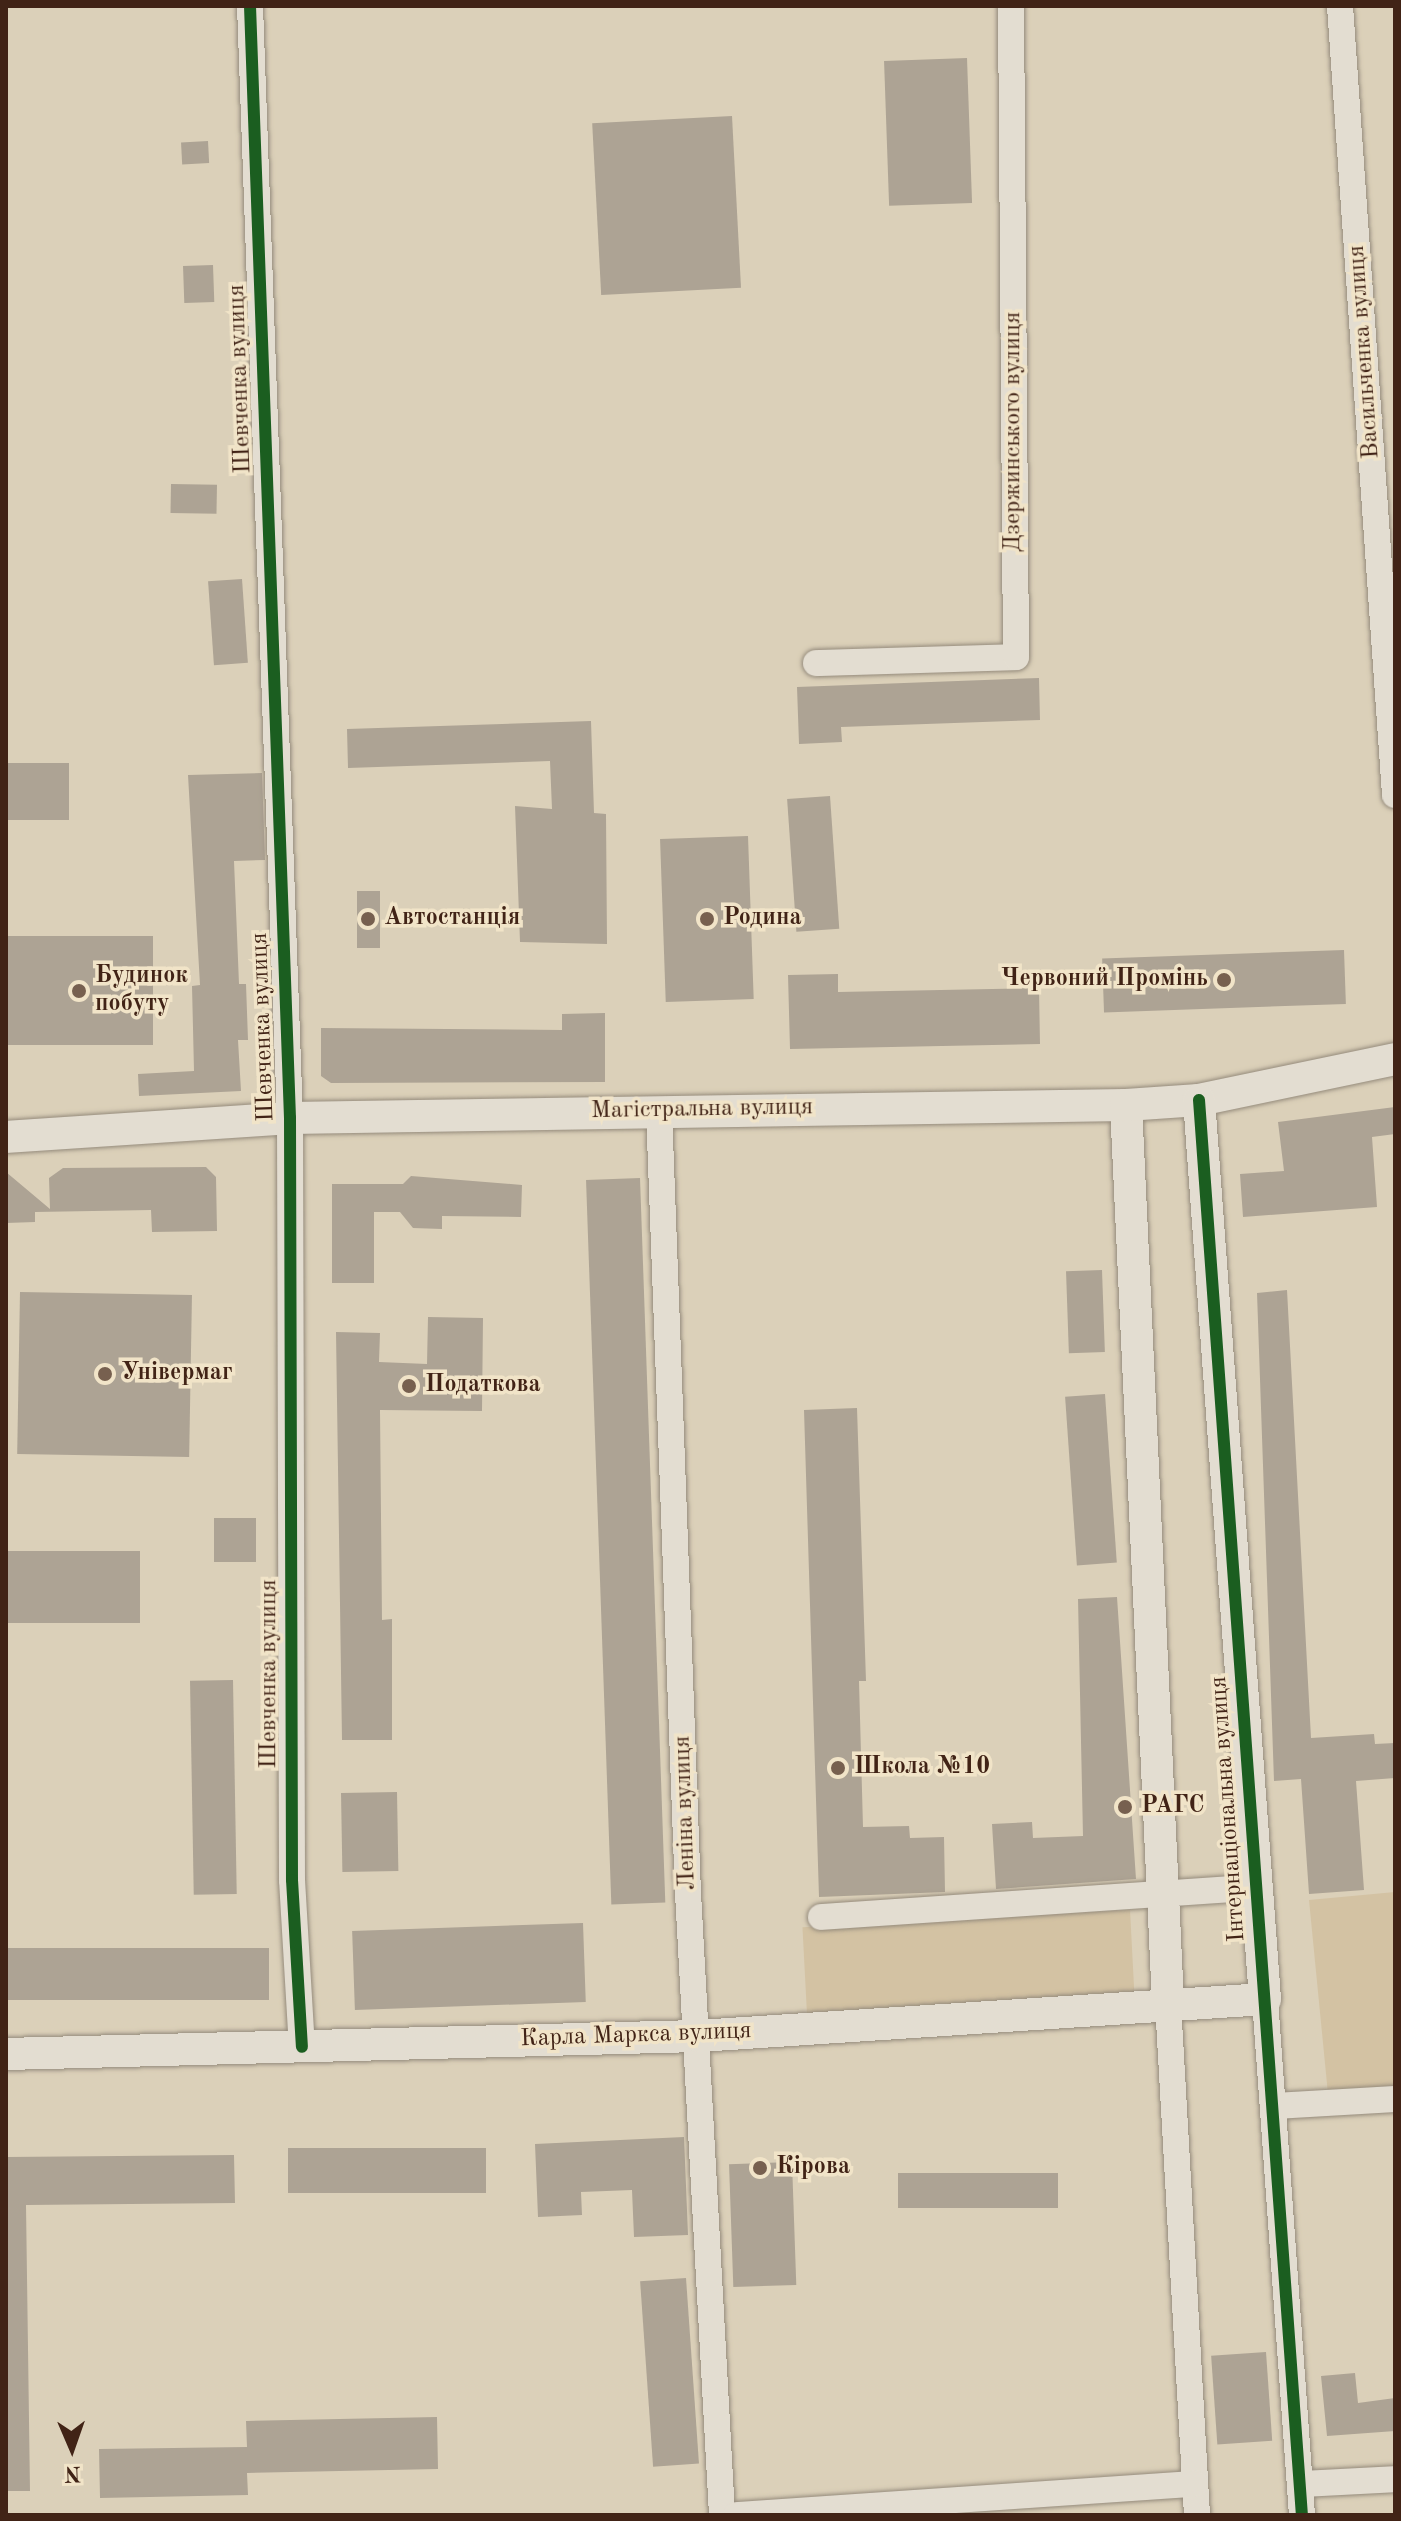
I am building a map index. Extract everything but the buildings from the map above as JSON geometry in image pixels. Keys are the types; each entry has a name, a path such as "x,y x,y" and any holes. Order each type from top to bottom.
{"street":[{"name":"Шевченка вулиця","path":"250,6 290,1118 292,1880 302,2047"},
{"name":"Дзержинського вулиця","path":"816,663 1016,657 1011,6"},
{"name":"Васильченка вулиця","path":"1340,6 1395,795"},
{"name":"Магістральна вулиця","path":"6,1137 290,1118 1126,1105 1199,1100 1395,1059"},
{"name":"Інтернаціональна вулиця","path":"1199,1100 1256,1887 1275,2106 1302,2515"},
{"path":"1126,1105 1161,1893 1197,2515"},
{"name":"Леніна вулиця","path":"659,1110 722,2515"},
{"path":"821,1917 1256,1887"},
{"name":"Карла Маркса вулиця","path":"6,2054 699,2036 1265,1999"},
{"path":"1275,2106 1395,2099"},
{"path":"1301,2484 1395,2479"},
{"path":"737,2515 1195,2484"}],"shaded area":[{"path":"1395,1892 1395,2090 1328,2094 1309,1900"},
{"path":"1130,1910 1135,1998 807,2015 802,1927"}],"cycle path":[{"path":"250,6 290,1118 292,1880 302,2047"},
{"path":"1199,1100 1302,2515"}],"place":[{"name":"Автостанція","path":"368,919"},
{"name":"Родина","path":"707,919"},
{"name":"Червоний Промінь","path":"1224,980"},
{"name":"Будинок побуту","path":"79,991"},
{"name":"Універмаг","path":"105,1374"},
{"name":"Податкова","path":"409,1386"},
{"name":"Школа №10","path":"838,1768"},
{"name":"РАГС","path":"1125,1807"},
{"name":"Кірова","path":"760,2168"}]}
